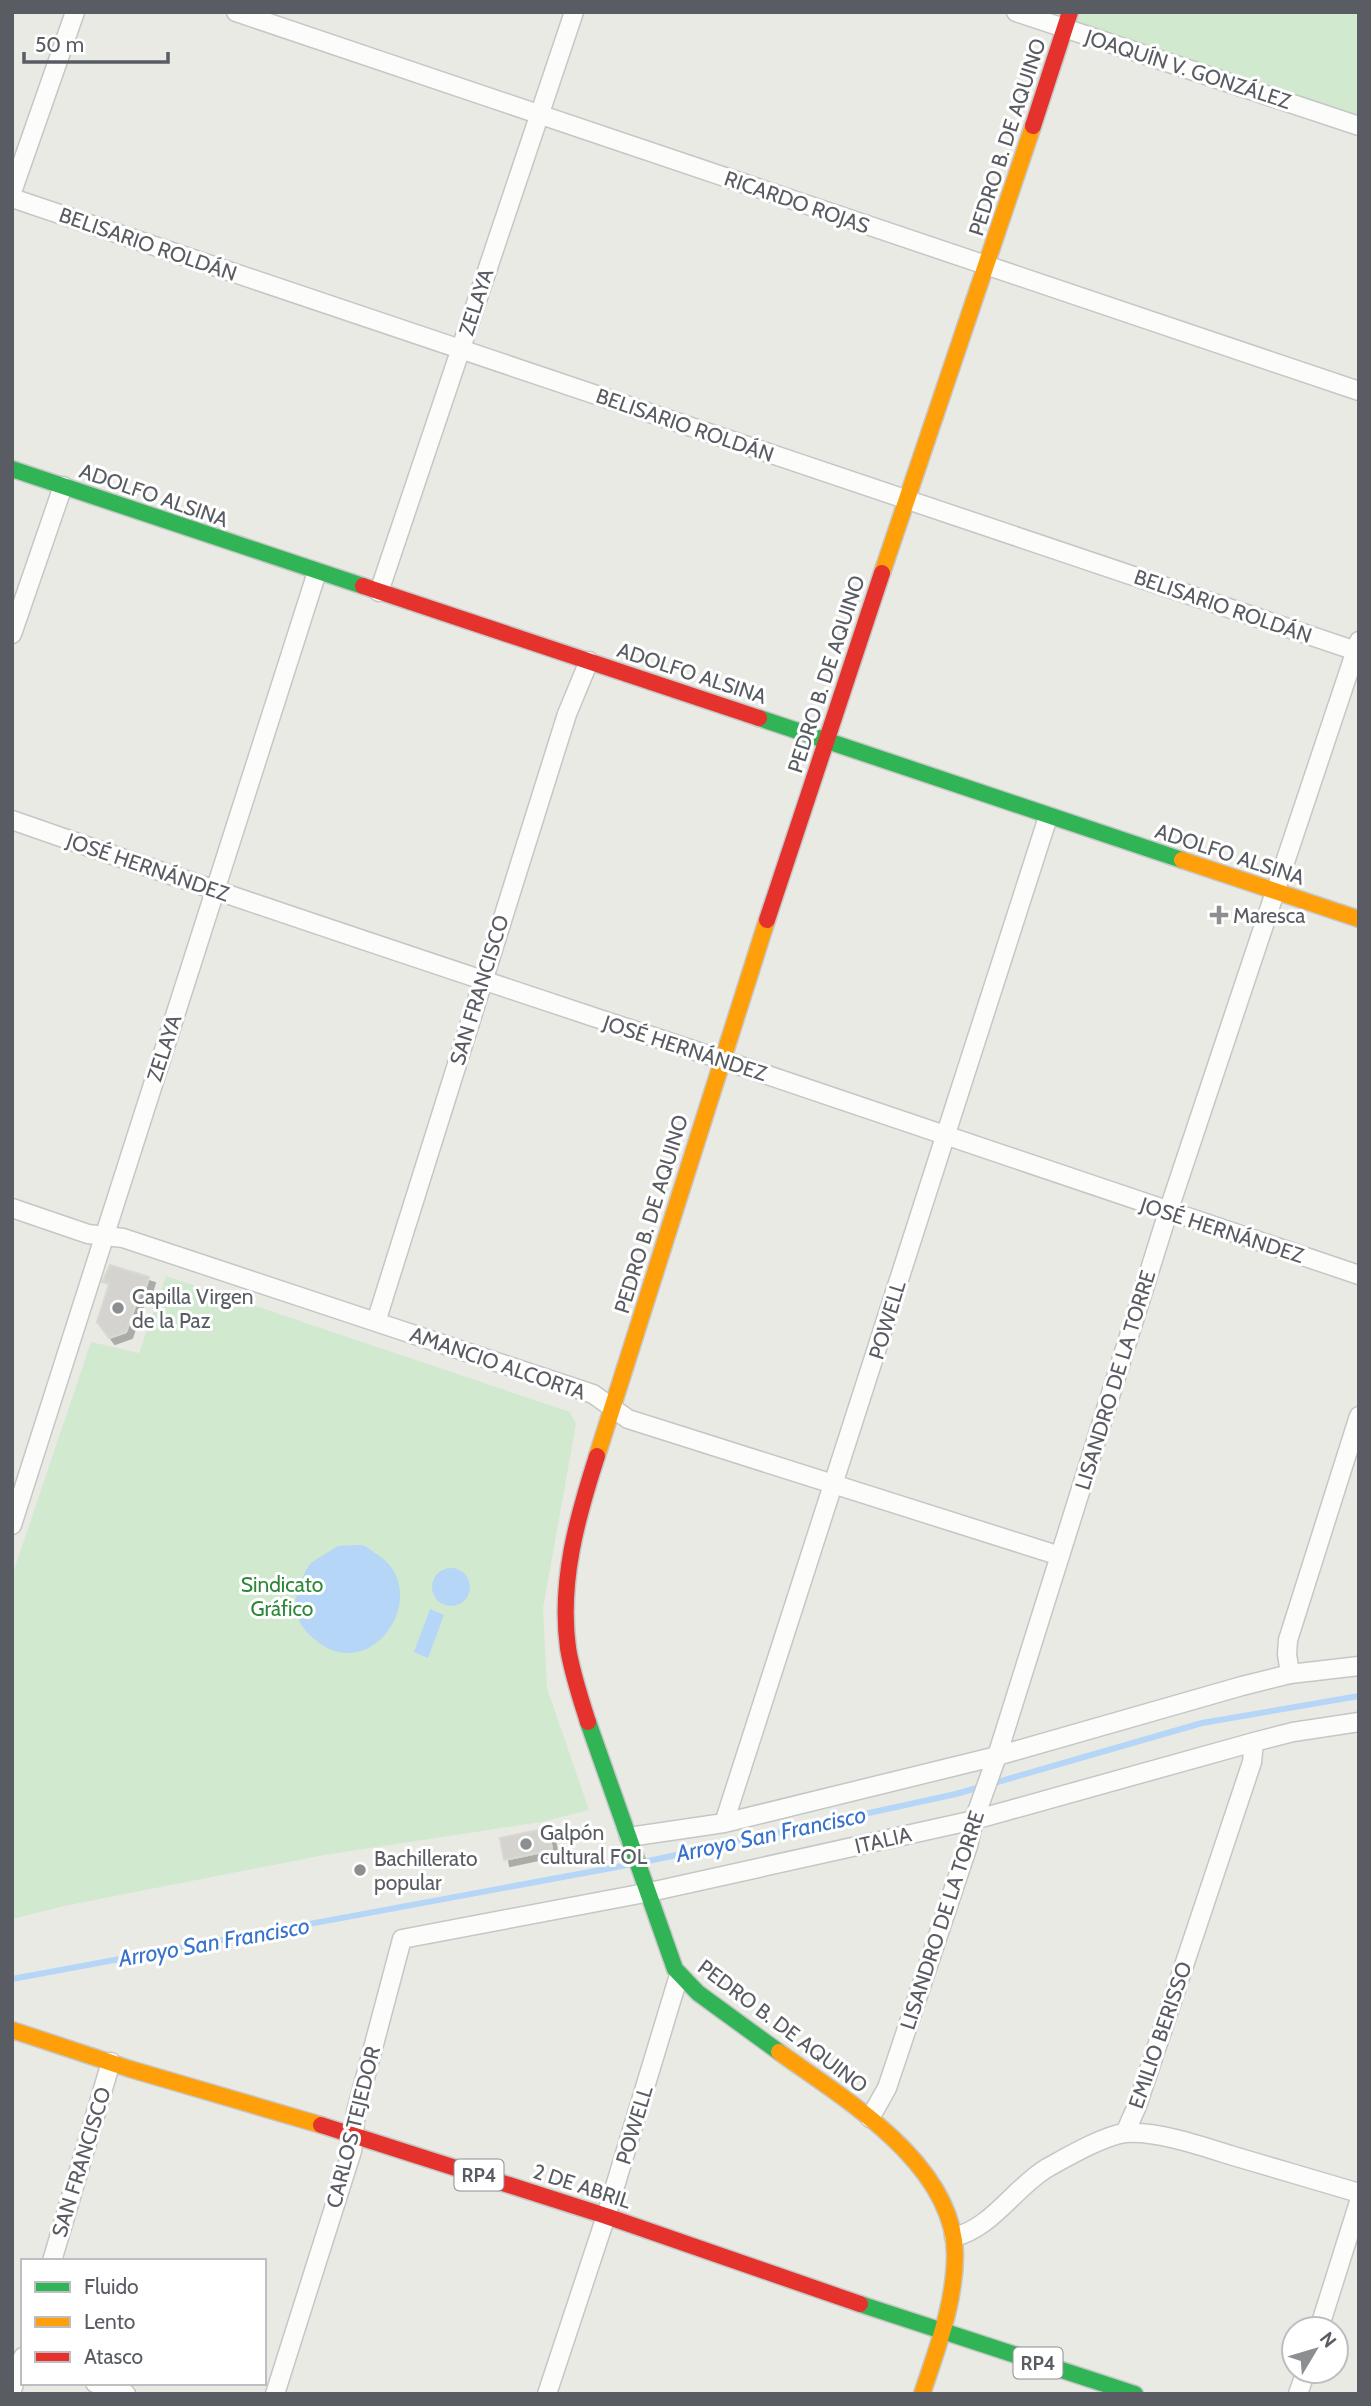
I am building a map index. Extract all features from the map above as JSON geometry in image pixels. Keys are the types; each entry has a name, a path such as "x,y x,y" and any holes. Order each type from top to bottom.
{"street":[{"path":"12,192 75,12"},
{"name":"RICARDO ROJAS","path":"236,12 1359,391"},
{"name":"ZELAYA","path":"379,593 574,12"},
{"name":"JOAQUÍN V. GONZÁLEZ","path":"1016,12 1067,20 1359,126"},
{"name":"PEDRO B. DE AQUINO","path":"942,2332 954,2274 954,2237 947,2214 932,2185 870,2118 679,1975 592,1738 567,1637 568,1593 578,1516 721,1060 906,500 988,267 1067,20"},
{"name":"BELISARIO ROLDÁN","path":"12,198 906,500 1358,648"},
{"name":"ADOLFO ALSINA","path":"12,469 1359,919"},
{"path":"12,634 63,486"},
{"name":"ZELAYA","path":"12,1525 317,572"},
{"name":"LISANDRO DE LA TORRE","path":"870,2118 887,2088 968,1846 976,1812 1168,1212 1358,648"},
{"name":"SAN FRANCISCO","path":"376,1322 567,714 589,661"},
{"name":"POWELL","path":"724,1823 836,1485 1048,817"},
{"name":"JOSÉ HERNÁNDEZ","path":"12,820 481,981 1359,1275"},
{"name":"AMANCIO ALCORTA","path":"12,1208 88,1234 123,1238 593,1394 628,1419 1059,1556"},
{"path":"1290,1674 1288,1640 1359,1416"},
{"path":"631,1845 993,1764 1290,1674 1359,1666"},
{"name":"ITALIA","path":"402,1939 648,1887 976,1812 1293,1732 1359,1722"},
{"name":"EMILIO BERISSO","path":"954,2237 968,2234 980,2226 1035,2176 1067,2157 1125,2133 1141,2093 1252,1762 1254,1742"},
{"name":"CARLOS TEJEDOR","path":"275,2394 352,2151 356,2112 402,1939"},
{"name":"POWELL","path":"547,2394 606,2216 679,1975"},
{"name":"2 DE ABRIL","path":"12,2030 354,2134 606,2216 942,2332 1135,2394"},
{"name":"SAN FRANCISCO","path":"53,2259 111,2062"},
{"path":"1125,2133 1190,2143 1359,2193"},
{"path":"1323,2315 1359,2202"},
{"path":"922,2394 942,2332"},
{"path":"12,2390 21,2364"},
{"path":"101,2385 127,2394"}],"green space":[{"path":"1078,12 1359,12 1359,118 1075,21"},
{"name":"Sindicato Gráfico","path":"166,1276 570,1412 576,1424 543,1608 547,1688 589,1810 541,1822 324,1855 64,1906 12,1919 12,1576 91,1342 139,1353"}],"water":[{"path":"338,1546 365,1546 378,1555 394,1571 400,1590 398,1610 390,1628 377,1643 359,1652 339,1652 318,1642 304,1628 297,1613 296,1596 307,1568"},
{"path":"451,1568 465,1573 470,1587 465,1601 451,1606 437,1601 432,1587 437,1573"},
{"path":"430,1609 444,1615 428,1658 414,1652"}],"building":[{"name":"Capilla Virgen de la Paz","path":"110,1265 149,1277 144,1293 140,1292 126,1332 109,1338 97,1322 109,1284 102,1282"},
{"name":"Galpón cultural FOL","path":"548,1828 552,1850 504,1860 500,1838"}],"waterway":[{"name":"Arroyo San Francisco","path":"644,1862 956,1794 1202,1723 1359,1696"},
{"name":"Arroyo San Francisco","path":"12,1979 633,1864"}],"traffic: fast":[{"path":"12,469 363,586"},
{"path":"759,718 1182,860"},
{"path":"588,1722 675,1969 698,1993 779,2052"},
{"path":"860,2304 1135,2394"}],"traffic: slow":[{"path":"882,573 1033,126"},
{"path":"1182,860 1359,919"},
{"path":"597,1456 767,920"},
{"path":"12,2030 130,2069 321,2125"},
{"path":"779,2052 891,2136 916,2162 936,2191 950,2221 955,2254 952,2290 944,2326 922,2394"}],"traffic: jam":[{"path":"1033,126 1070,12"},
{"path":"767,920 882,573"},
{"path":"363,586 759,718"},
{"path":"588,1722 568,1648 566,1599 572,1550 597,1456"},
{"path":"321,2125 606,2216 860,2304"}],"place":[{"name":"Maresca","path":"1219,915"},
{"name":"Capilla Virgen de la Paz","path":"118,1308"},
{"name":"Galpón cultural FOL","path":"526,1844"},
{"name":"Bachillerato popular","path":"360,1870"}]}
